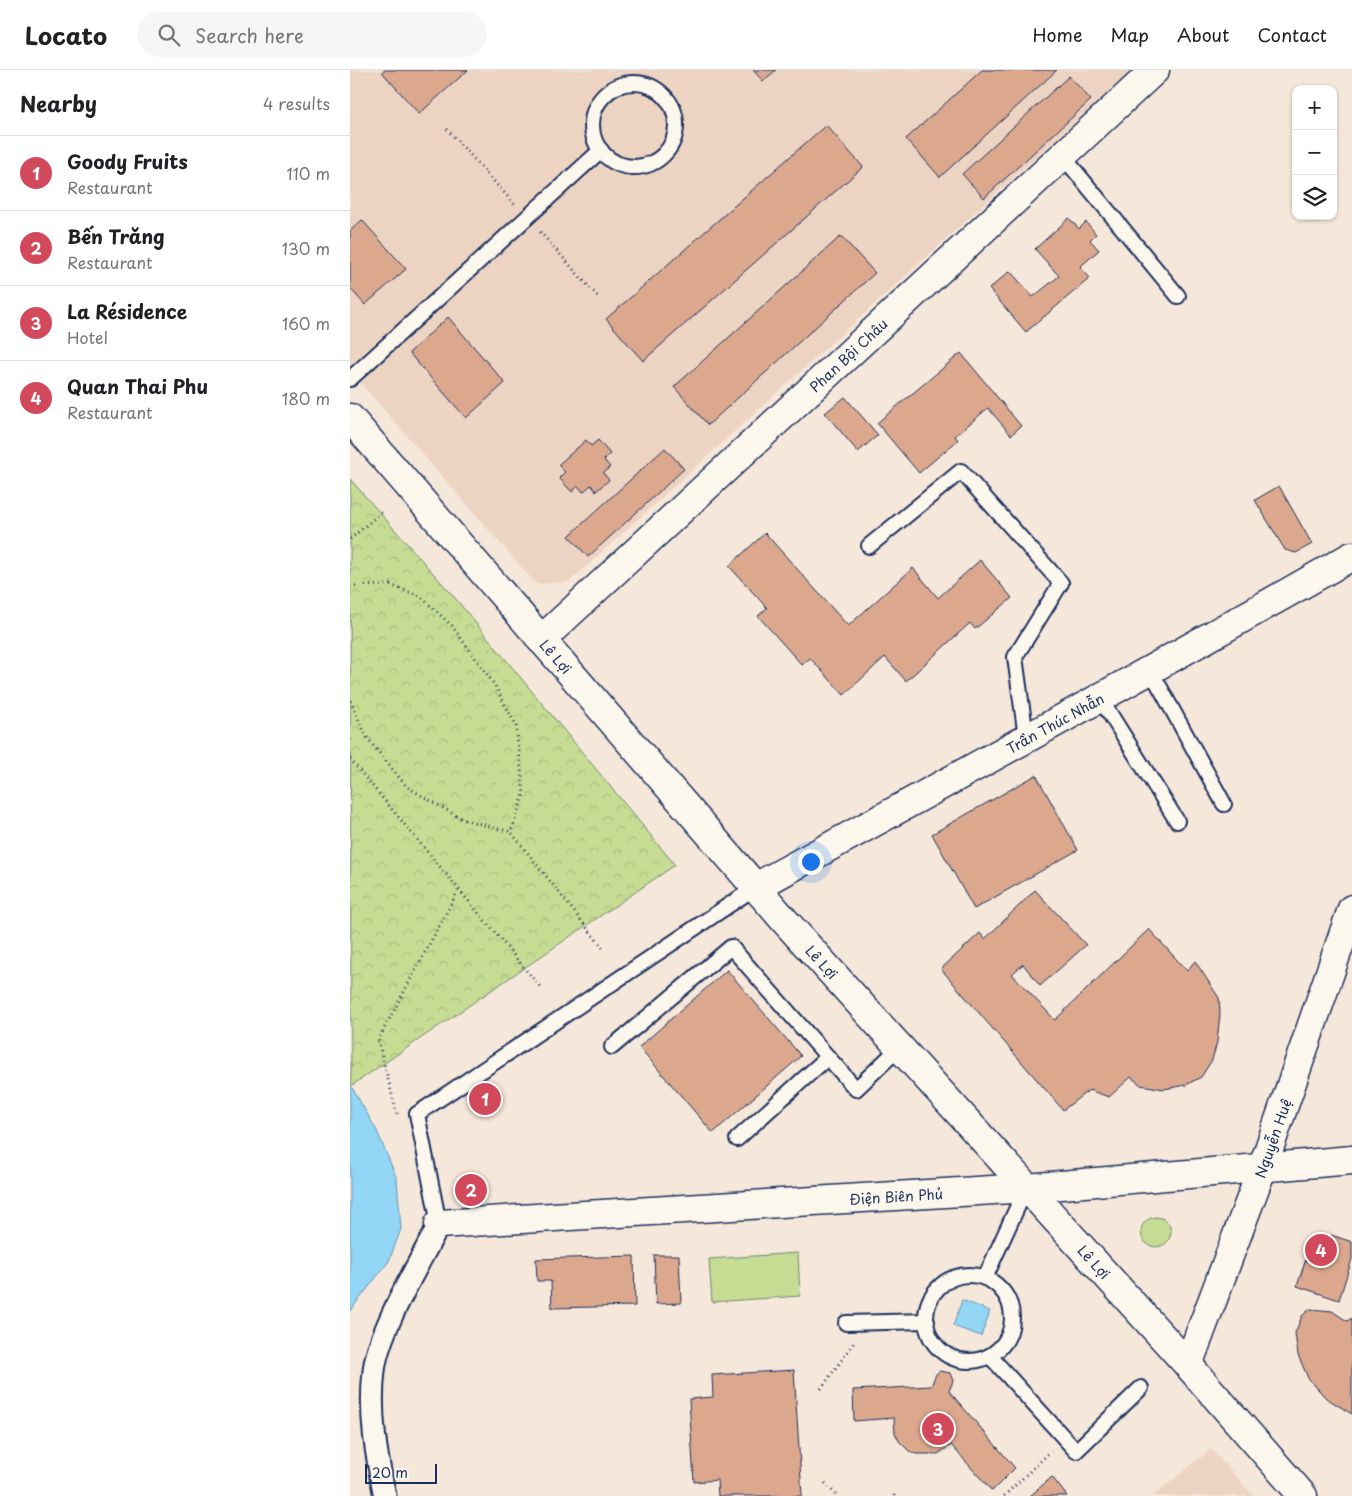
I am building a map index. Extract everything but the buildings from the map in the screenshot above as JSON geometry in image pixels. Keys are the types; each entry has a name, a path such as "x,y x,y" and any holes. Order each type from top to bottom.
{"main road":[{"name":"Phan Bội Châu","path":"541,640 1155,70"},
{"name":"Lê Lợi","path":"350,418 756,888 1188,1365 1303,1496"},
{"name":"Trần Thúc Nhẫn","path":"756,888 1026,737 1151,671 1352,556"},
{"name":"Nguyễn Huệ","path":"1188,1365 1262,1169 1352,909"},
{"name":"Điện Biên Phủ","path":"439,1224 1026,1188 1352,1160"}],"street":[{"path":"385,1496 376,1452 372,1406 374,1369 386,1330 439,1224"}],"lane":[{"path":"631,83 652,87 664,96 672,107 675,119 674,134 662,156 650,164 638,167 625,166 614,161 601,150 594,134 593,117 598,102 606,93 618,86 631,83"},
{"path":"350,379 601,150"},
{"path":"1062,156 1178,296"},
{"path":"869,546 960,471 1061,583 1015,657 1026,737"},
{"path":"1151,671 1224,804"},
{"path":"1100,698 1177,821"},
{"path":"439,1224 417,1114 756,888"},
{"path":"612,1047 732,947 856,1089 900,1047"},
{"path":"737,1139 828,1057"},
{"path":"985,1278 1026,1188"},
{"path":"966,1276 985,1278 997,1285 1006,1296 1011,1309 1012,1323 1008,1336 1001,1348 990,1356 977,1361 964,1361 951,1358 941,1350 932,1340 927,1322 930,1301 937,1290 947,1282 966,1276"},
{"path":"846,1323 927,1322"},
{"path":"990,1356 1076,1451 1141,1388"}],"path":[{"path":"350,539 382,512"},
{"path":"350,586 390,585 420,596 452,626 494,684 516,725 524,794 511,832"},
{"path":"350,701 368,739 407,788 462,819 511,832 603,948"},
{"path":"350,759 541,988"},
{"path":"398,1115 378,1040 458,890"},
{"path":"822,1389 868,1322"},
{"path":"1004,1496 1064,1438"},
{"path":"825,1483 837,1496"}],"shaded area":[{"path":"350,70 1132,70 569,582 536,584 350,371"},
{"path":"1211,1449 1254,1496 1153,1496"}],"green space":[{"path":"350,479 455,598 675,865 351,1086"},
{"path":"1156,1217 1162,1218 1170,1226 1170,1238 1162,1246 1156,1247 1150,1246 1142,1238 1141,1232 1142,1226 1150,1218"},
{"path":"798,1253 800,1296 712,1302 709,1259"}],"water":[{"path":"350,1084 377,1131 397,1179 401,1229 389,1261 350,1311"},
{"path":"962,1300 990,1311 981,1336 953,1326"}],"place":[{"name":"Goody Fruits","path":"485,1099"},
{"name":"Bến Trăng","path":"471,1190"},
{"name":"Quan Thai Phu","path":"1321,1250"},
{"name":"La Résidence","path":"938,1429"}]}
